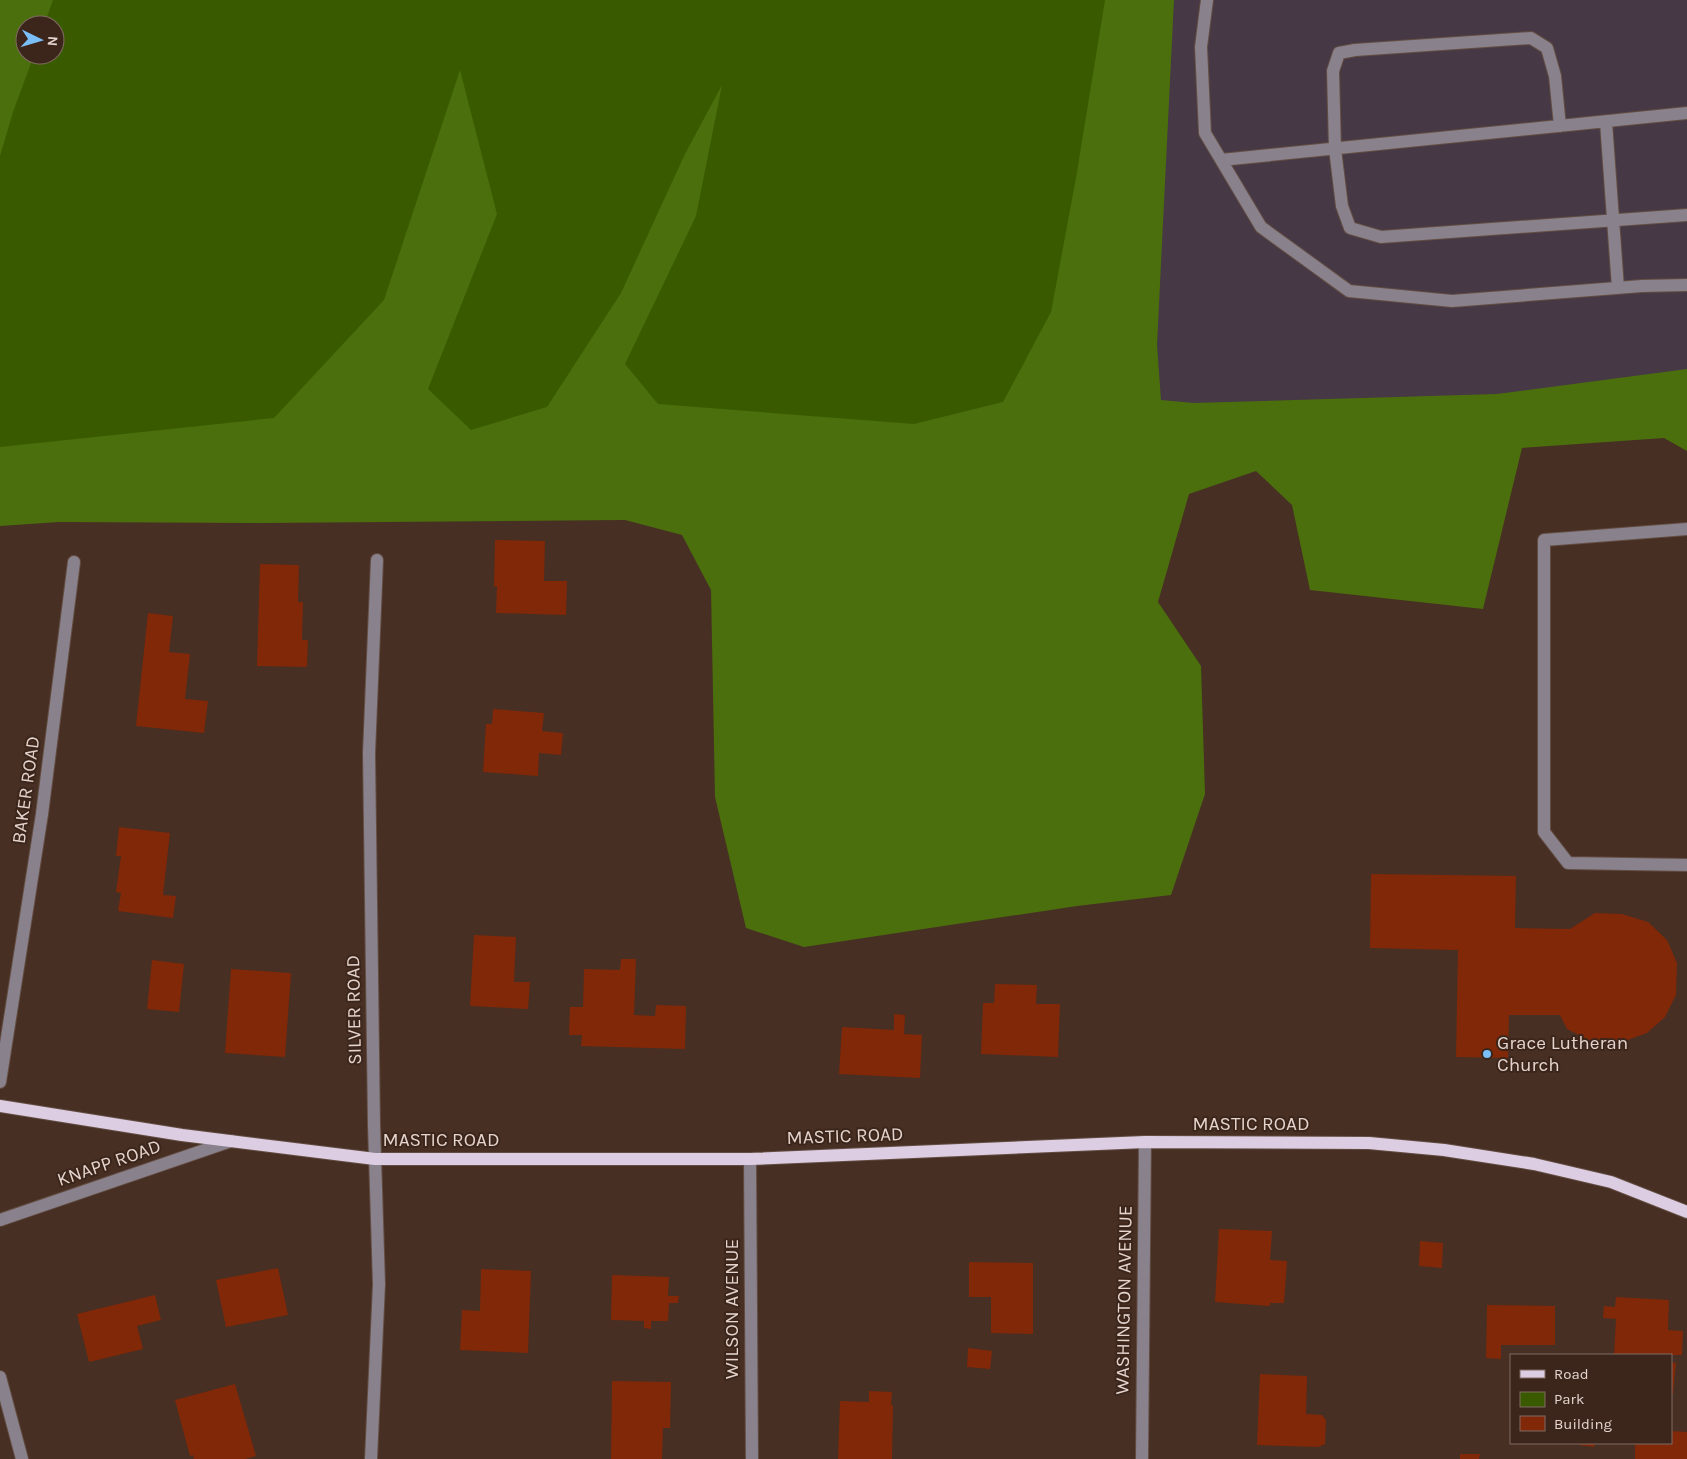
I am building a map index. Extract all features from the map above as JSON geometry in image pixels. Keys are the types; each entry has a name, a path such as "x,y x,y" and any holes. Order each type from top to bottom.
{"main road":[{"name":"MASTIC ROAD","path":"0,1106 231,1141 375,1159 750,1159 1144,1142 1369,1142 1444,1150 1534,1164 1611,1182 1687,1212"}],"street":[{"path":"1207,0 1201,47 1205,133 1261,227 1349,291 1452,301 1618,288 1687,285"},
{"path":"1560,126 1555,76 1547,48 1531,38 1355,50 1339,53 1333,71 1335,149 1342,206 1350,228 1381,237 1687,215"},
{"path":"1221,160 1687,113"},
{"path":"1606,122 1618,288"},
{"path":"1683,529 1544,540 1544,832 1568,863 1687,865"},
{"name":"SILVER ROAD","path":"371,1459 378,1284 369,753 377,560"},
{"name":"BAKER ROAD","path":"0,1082 42,814 74,562"},
{"name":"KNAPP ROAD","path":"0,1220 231,1141"},
{"name":"WASHINGTON AVENUE","path":"1142,1459 1144,1142"},
{"name":"WILSON AVENUE","path":"750,1159 752,1459"},
{"path":"0,1377 22,1459"}],"shaded area":[{"path":"1159,0 1687,0 1687,393 1081,434"}],"green space":[{"path":"0,0 1159,0 1081,434 0,512"},
{"path":"0,0 53,0 48,15 15,15 15,65 30,65 13,112 0,156"},
{"path":"1105,0 1174,0 1157,345 1161,400 1194,403 1497,394 1687,369 1687,451 1664,438 1522,448 1483,609 1310,590 1292,505 1256,471 1189,494 1158,602 1201,666 1205,794 1171,895 1077,906 804,947 746,928 715,797 711,590 682,535 625,520 262,523 59,522 0,526 0,447 274,418 384,300 460,70 497,214 428,389 471,430 547,407 621,293 685,154 722,85 696,216 625,364 658,404 914,424 1003,402 1051,312 1076,178"}],"building":[{"path":"495,540 545,541 544,581 567,581 566,615 496,613 497,586 494,587"},
{"path":"260,564 299,565 298,602 303,602 302,640 308,640 307,667 257,666"},
{"path":"148,613 173,616 169,652 190,654 185,699 208,701 204,733 136,726"},
{"path":"493,709 544,713 542,731 563,733 561,755 539,753 538,776 483,772 486,724 492,724"},
{"path":"119,827 170,833 163,895 176,896 173,918 118,911 121,893 116,892 121,856 116,856"},
{"path":"1371,874 1516,876 1515,928 1570,929 1595,913 1622,914 1648,922 1667,940 1677,963 1676,995 1665,1017 1647,1033 1622,1042 1593,1042 1567,1029 1560,1015 1509,1015 1508,1058 1456,1057 1458,950 1370,948"},
{"path":"474,935 516,937 514,982 530,982 528,1009 470,1006"},
{"path":"621,959 636,959 634,1015 655,1016 656,1005 686,1006 685,1049 581,1046 582,1035 569,1035 570,1007 583,1007 584,969 620,970"},
{"path":"152,960 184,964 179,1012 147,1009"},
{"path":"231,969 291,973 285,1057 225,1053"},
{"path":"995,984 1037,985 1036,1004 1060,1004 1058,1057 981,1054 983,1003 994,1003"},
{"path":"894,1014 905,1015 904,1034 922,1035 920,1078 839,1074 842,1027 894,1030"},
{"path":"1219,1229 1272,1231 1270,1260 1287,1261 1284,1303 1270,1303 1270,1306 1215,1302"},
{"path":"1420,1241 1443,1243 1442,1268 1419,1266"},
{"path":"969,1262 1033,1263 1033,1334 991,1333 991,1297 969,1297"},
{"path":"278,1268 288,1315 226,1327 216,1280"},
{"path":"481,1269 531,1271 528,1353 460,1350 462,1310 480,1311"},
{"path":"612,1275 669,1277 668,1296 679,1296 678,1303 669,1303 668,1321 651,1321 651,1329 644,1328 644,1321 611,1320"},
{"path":"155,1295 161,1320 137,1326 143,1349 89,1362 77,1314"},
{"path":"1616,1297 1669,1300 1668,1330 1683,1331 1682,1355 1614,1354 1616,1319 1603,1318 1604,1306 1615,1307"},
{"path":"1487,1305 1555,1306 1555,1345 1501,1345 1501,1359 1486,1358"},
{"path":"968,1348 992,1351 990,1369 967,1367"},
{"path":"1672,1362 1676,1363 1672,1394"},
{"path":"1260,1374 1307,1376 1306,1414 1322,1415 1326,1420 1325,1444 1318,1447 1257,1445"},
{"path":"612,1381 671,1382 670,1428 663,1428 662,1459 611,1459"},
{"path":"235,1384 256,1456 245,1459 194,1459 193,1455 190,1456 175,1400"},
{"path":"869,1391 892,1392 892,1459 838,1459 840,1401 869,1402"},
{"path":"1672,1431 1687,1432 1687,1459 1635,1459 1635,1444 1672,1444"},
{"path":"1579,1444 1595,1444 1594,1447"},
{"path":"1460,1454 1480,1454 1479,1459 1460,1459"}],"place":[{"name":"Grace Lutheran Church","path":"1487,1054"}]}
